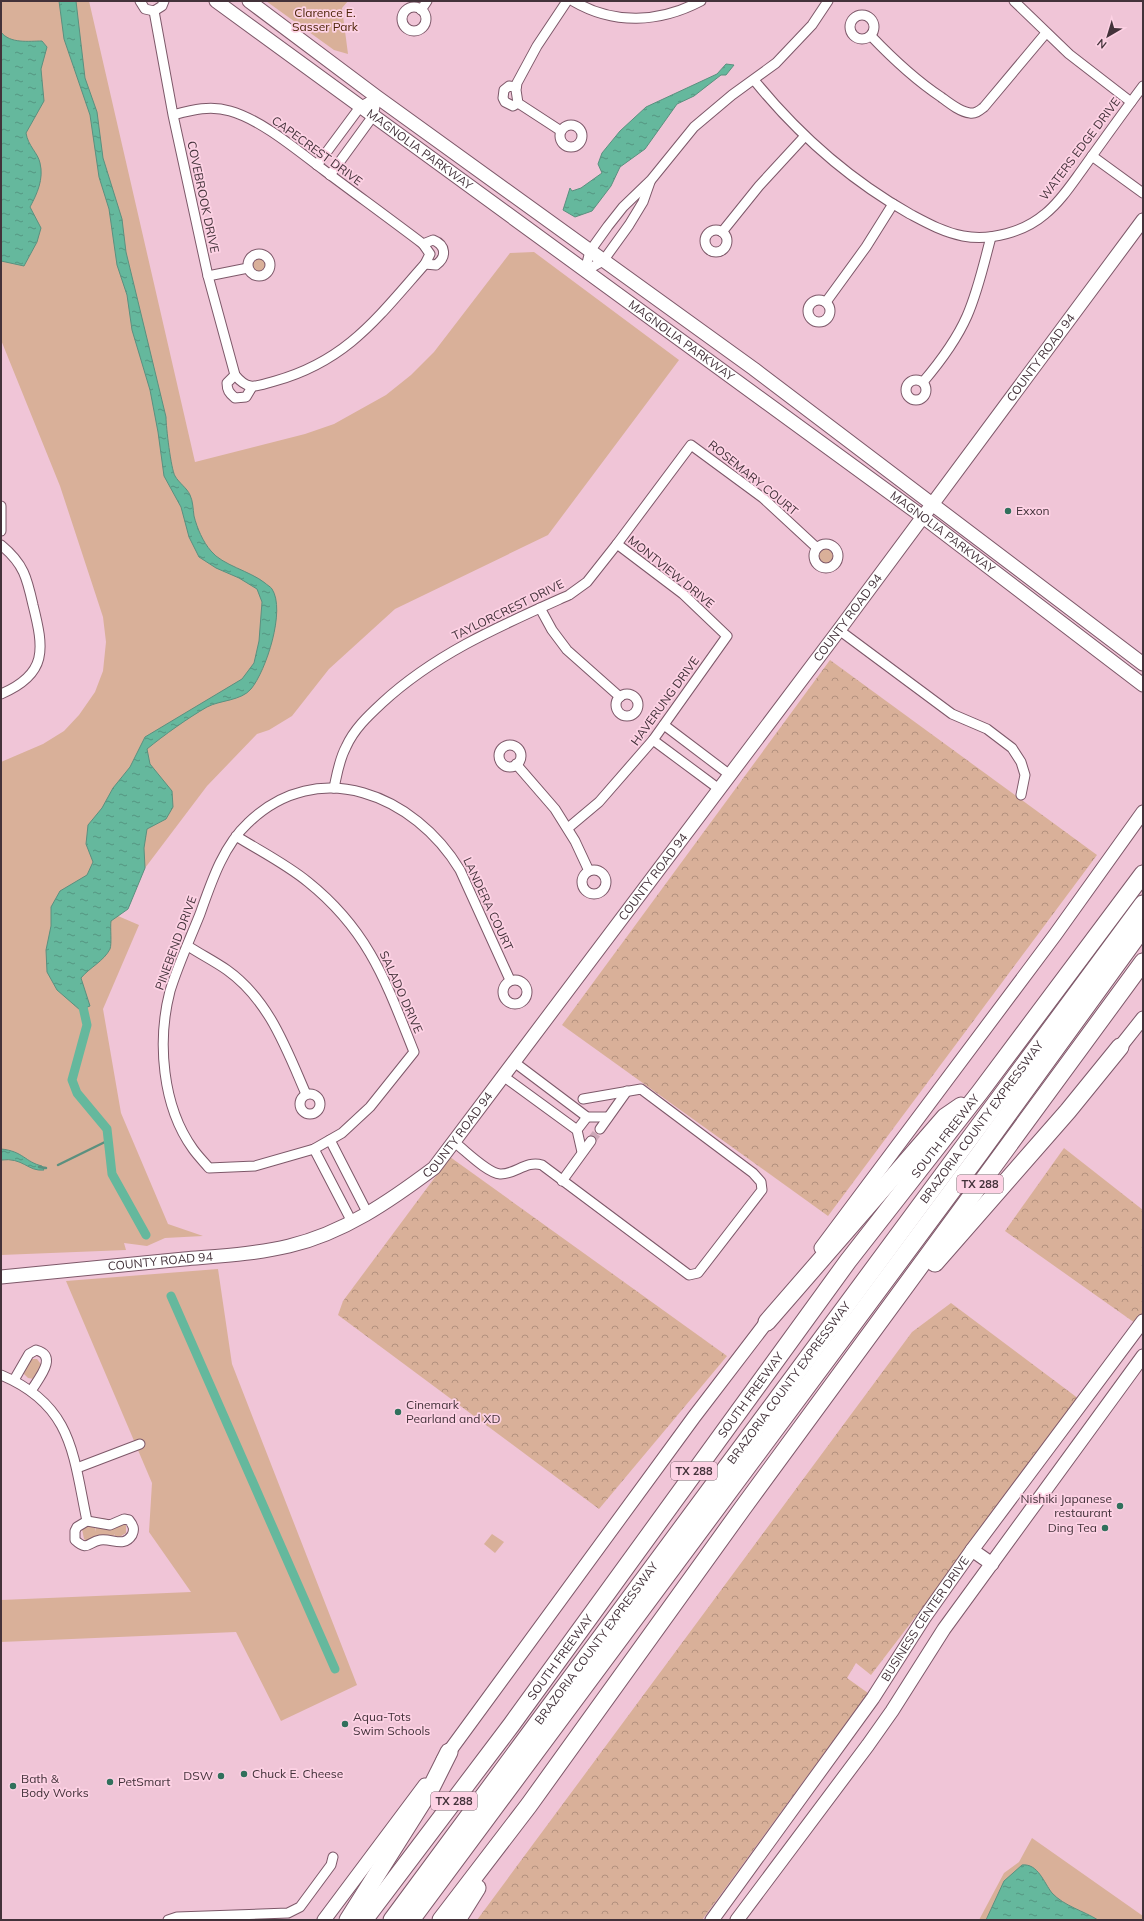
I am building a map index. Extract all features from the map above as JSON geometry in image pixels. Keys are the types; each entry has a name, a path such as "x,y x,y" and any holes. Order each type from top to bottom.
{"highway":[{"name":"SOUTH FREEWAY","path":"364,1920 542,1682 843,1267 980,1092 1143,874"},
{"name":"BRAZORIA COUNTY EXPRESSWAY","path":"392,1920 1143,904"},
{"name":"BRAZORIA COUNTY EXPRESSWAY","path":"411,1920 980,1153 1143,928"},
{"name":"TX 288","path":"441,1920 529,1805 817,1407 1143,962"},
{"path":"817,1407 952,1242 1068,1111 1120,1047"},
{"path":"767,1322 945,1117 980,1092"},
{"path":"382,1920 535,1704 542,1682"},
{"path":"348,1920 430,1790 449,1752"},
{"path":"427,1920 440,1903 529,1805"},
{"path":"457,1920 529,1805"}],"main road":[{"name":"MAGNOLIA PARKWAY","path":"216,1 924,517 1143,685"},
{"name":"MAGNOLIA PARKWAY","path":"249,1 377,97 768,380 1143,664"},
{"name":"COUNTY ROAD 94","path":"1,1277 234,1254 289,1246 352,1222 368,1214 396,1196 434,1168 840,630 1143,220"},
{"path":"757,396 768,380"},
{"path":"1010,584 1037,596 1051,606 1058,607 1065,605"},
{"path":"324,1920 694,1417 767,1322 1055,935 1143,812"},
{"path":"1120,1047 1143,1018"},
{"name":"BUSINESS CENTER DRIVE","path":"712,1920 854,1726 924,1618 972,1550 1143,1322"},
{"name":"BUSINESS CENTER DRIVE","path":"737,1920 868,1745 944,1629 1143,1356"},
{"path":"1086,1397 1100,1414"},
{"path":"972,1550 992,1564"},
{"path":"896,1663 915,1675"}],"street":[{"path":"140,1 145,9 154,11 162,6 164,1"},
{"path":"421,10 427,1"},
{"path":"561,131 518,103 516,97 516,87 537,46 567,1"},
{"path":"573,1 595,12 616,18 636,19 672,13 701,1"},
{"path":"585,271 590,251 623,207 651,180 694,127 732,95 776,63 812,25 828,1"},
{"path":"1014,1 1046,33 1085,67 1131,102"},
{"name":"COVEBROOK DRIVE","path":"154,11 173,115 208,276 235,375 242,384 252,387"},
{"path":"871,36 898,64 920,83 947,102 971,114 978,112 984,107 1046,33"},
{"name":"WATERS EDGE DRIVE","path":"754,80 770,100 805,136 828,156 894,204 939,230 963,236 991,237 1030,225 1058,202 1143,86"},
{"path":"516,87 509,86 504,90 503,98 510,105 514,106 518,103"},
{"path":"317,165 360,107 377,97"},
{"path":"330,175 373,116 377,97"},
{"name":"CAPECREST DRIVE","path":"173,115 203,108 230,111 245,116 278,136 423,244 430,254 425,264"},
{"path":"722,232 759,186 805,136"},
{"path":"1092,156 1143,193"},
{"path":"585,271 603,260 629,225 643,202 651,180"},
{"path":"826,302 863,253 894,204"},
{"path":"923,382 947,353 967,315 975,294 991,237"},
{"path":"235,375 227,383 230,394 234,398 240,399 246,397 252,387 301,372 345,348 374,323 425,264 436,264 444,257 442,246 433,240 423,244"},
{"path":"208,276 248,268"},
{"name":"TAYLORCREST DRIVE","path":"334,788 338,767 345,747 368,716 410,679 456,649 569,595 580,588 617,544 691,445"},
{"name":"ROSEMARY COURT","path":"691,445 763,498 817,548"},
{"path":"1,506 1,531"},
{"name":"MONTVIEW DRIVE","path":"617,544 683,594 727,636"},
{"path":"1,545 14,556 26,576 41,637 39,657 30,675 14,688 1,694"},
{"path":"540,608 552,630 567,650 620,697"},
{"path":"840,630 952,714 987,729 1012,748 1021,762 1024,775 1021,795"},
{"name":"HAVERUNG DRIVE","path":"568,828 600,802 654,740 727,636"},
{"path":"664,725 730,774"},
{"path":"654,740 720,789"},
{"path":"516,764 540,790 568,828 589,871"},
{"name":"PINEBEND DRIVE","path":"314,1149 255,1166 209,1168 193,1149 176,1114 166,1076 164,1028 171,990 207,895 228,848 236,836 258,813 284,797 316,788 334,788"},
{"name":"LANDERA COURT","path":"334,788 359,792 395,805 420,822 439,840 460,870 510,980"},
{"name":"SALADO DRIVE","path":"236,836 306,881 323,895 354,928 376,962 386,982 414,1052 370,1107 342,1133 330,1140"},
{"path":"188,946 227,970 258,999 279,1031 306,1094"},
{"path":"514,1062 587,1117 608,1117"},
{"path":"503,1076 577,1130 582,1152"},
{"path":"454,1142 493,1172 502,1174 534,1163 542,1165 689,1275 698,1273 762,1190 761,1182 753,1173 641,1089 583,1099"},
{"path":"600,1129 627,1091"},
{"path":"577,1130 587,1117"},
{"path":"352,1222 314,1149 330,1140 368,1214"},
{"path":"562,1180 591,1140"},
{"path":"14,1380 29,1354 36,1350 42,1351 47,1358 47,1364 31,1391"},
{"path":"1,1375 14,1380 31,1391 51,1410 60,1423 68,1437 87,1521"},
{"path":"76,1468 140,1444"},
{"path":"124,1519 129,1520 133,1525 133,1533 127,1541 100,1540 89,1546 83,1546 75,1540 74,1534 77,1527 87,1521 110,1525 124,1519"},
{"path":"168,1920 176,1917 288,1913 294,1911 300,1907 330,1865 332,1857"}],"green space":[{"path":"1,1 89,1 195,462 305,434 334,424 386,395 411,375 434,352 510,253 534,252 679,360 548,535 395,609 329,669 292,716 269,730 257,734 207,786 111,913 139,925 103,1009 121,1113 168,1224 203,1236 165,1238 147,1246 124,1243 126,1250 1,1255 1,762 43,744 64,731 79,715 95,692 103,671 106,642 103,617 60,486 1,340"},
{"name":"Clarence E. Sasser Park","path":"266,1 348,1 342,8 348,54 334,50"},
{"path":"253,254 261,254 267,260 267,268 261,274 253,274 247,268 247,260"},
{"path":"822,547 830,547 836,553 836,561 830,567 822,567 816,561 816,553"},
{"path":"830,660 1097,855 828,1216 562,1025"},
{"path":"1064,1148 1143,1210 1143,1312 1135,1323 1005,1231"},
{"path":"450,1157 727,1356 599,1509 338,1315 343,1301"},
{"path":"218,1269 232,1364 357,1685 281,1721 236,1632 1,1642 1,1600 191,1592 149,1532 152,1483 66,1281"},
{"path":"951,1303 1079,1399 1016,1485 871,1675 856,1663 847,1678 868,1693 702,1920 477,1920 912,1332"},
{"path":"30,1359 37,1359 43,1367 34,1379 28,1378 23,1373"},
{"path":"103,1518 114,1521 114,1518 118,1518 126,1523 126,1533 118,1538 114,1537 115,1534 111,1538 87,1541 84,1539 82,1529 86,1523 95,1526 96,1532 96,1526"},
{"path":"492,1534 504,1542 495,1553 484,1544"},
{"path":"1032,1838 1143,1916 1143,1920 979,1920 1004,1873 1019,1862"}],"water":[{"path":"59,1 76,1 85,78 97,112 103,158 122,219 126,252 166,417 173,472 190,495 197,525 208,547 222,560 259,579 271,588 276,599 277,611 268,655 263,669 251,689 242,696 207,707 176,727 147,749 150,764 172,791 173,807 166,819 147,829 144,848 145,868 128,909 111,921 110,949 104,957 81,978 90,1006 80,1010 57,990 47,972 46,950 51,926 51,907 60,891 87,875 93,862 86,844 88,825 102,808 113,788 130,767 145,737 242,679 254,663 259,641 262,602 257,589 239,578 216,568 199,557 189,537 181,507 164,476 150,390 132,330 127,295 117,265 109,209 99,177 90,115 64,39"},
{"path":"1,32 5,36 14,40 42,41 47,47 41,69 44,101 26,133 29,142 39,159 41,169 39,186 30,207 41,228 37,242 24,266 1,261"},
{"path":"726,64 734,65 726,75 721,75 694,96 677,104 645,149 620,167 611,186 592,211 575,217 563,210 570,188 572,191 581,188 602,173 598,164 602,153 620,131 646,107 717,74"},
{"path":"1,1149 19,1154 42,1166 44,1170 34,1169 20,1162 1,1160"},
{"path":"1022,1865 1028,1865 1036,1870 1057,1898 1098,1920 986,1920 1004,1881"}],"waterway":[{"path":"81,998 87,1025 72,1080 77,1093 107,1129 112,1174 146,1235"},
{"path":"58,1165 109,1140"},
{"path":"39,1167 46,1168"},
{"path":"171,1296 335,1669"}],"tunnel":[{"path":"591,1141 600,1129"}],"place":[{"name":"Exxon","path":"1008,511"},
{"name":"Cinemark Pearland and XD","path":"398,1412"},
{"name":"Nishiki Japanese restaurant","path":"1120,1506"},
{"name":"Ding Tea","path":"1105,1528"},
{"name":"Aqua-Tots Swim Schools","path":"345,1724"},
{"name":"Chuck E. Cheese","path":"244,1774"},
{"name":"DSW","path":"221,1776"},
{"name":"PetSmart","path":"110,1782"},
{"name":"Bath & Body Works","path":"13,1786"}]}
